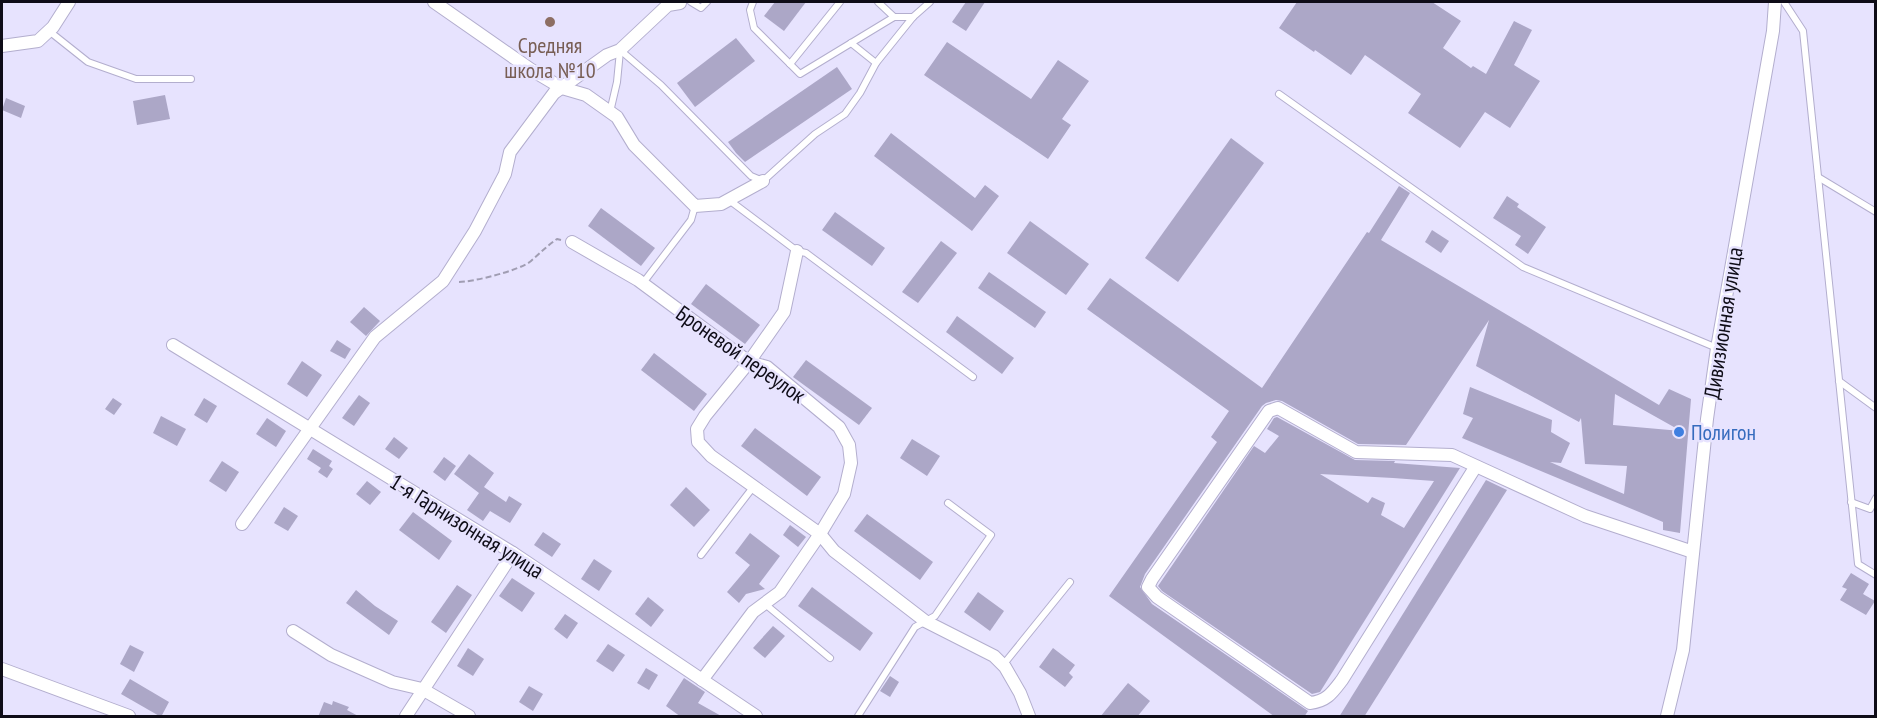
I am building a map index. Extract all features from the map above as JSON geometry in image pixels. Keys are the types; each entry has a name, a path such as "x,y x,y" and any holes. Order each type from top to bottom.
{"street":[{"path":"2,46 38,41 69,2"},
{"path":"434,2 530,69 562,88 586,95 617,117 634,145 695,206 721,204 763,182"},
{"path":"242,524 308,428 375,337 443,281 475,231 505,174 510,152 554,93 607,55 620,50 668,5 684,2"},
{"name":"Дивизионная улица","path":"1667,717 1683,650 1707,419 1717,348 1773,31 1775,2"},
{"name":"Броневой переулок","path":"572,242 643,284 749,362 767,367 839,427 849,445 851,463 844,494 820,534 780,592 753,612 702,680"},
{"path":"797,251 784,312 749,362 705,416 697,429 698,442 711,456 820,534 834,551 925,621 994,656 1003,665 1020,693 1029,717"},
{"name":"1-я Гарнизонная улица","path":"173,345 513,553 756,717"},
{"path":"1476,466 1342,680 1322,702 1310,703 1157,597 1148,587 1269,411 1274,408 1278,408 1356,452 1452,455 1476,466 1585,516 1693,552"},
{"path":"406,717 422,689 513,553"},
{"path":"293,631 331,655 392,682 422,689 469,717"},
{"path":"2,669 129,717"}],"lane":[{"path":"684,2 701,8 707,2"},
{"path":"753,2 750,10 754,28 800,74 894,17 913,17"},
{"path":"790,64 840,2"},
{"path":"878,2 894,17"},
{"path":"620,50 661,85 751,176 763,182 815,134 845,114 860,93 876,63 913,17 930,2"},
{"path":"1784,2 1803,31 1858,564 1875,575"},
{"path":"48,31 88,62 136,79 191,79"},
{"path":"851,43 876,63"},
{"path":"610,112 617,82 620,50"},
{"path":"1280,94 1523,267 1717,348"},
{"path":"1818,177 1875,212"},
{"path":"728,200 797,251 806,253 972,377"},
{"path":"643,284 691,220 695,206"},
{"path":"1839,381 1875,408"},
{"path":"701,555 754,486"},
{"path":"1851,502 1870,509 1875,498"},
{"path":"858,717 915,627 935,616 991,535 948,503"},
{"path":"1003,665 1070,582"},
{"path":"764,604 830,658"}],"path":[{"path":"443,281 468,282 508,271 531,262 556,239 572,242"}],"building":[{"path":"775,2 806,2 784,31 764,16"},
{"path":"966,2 985,2 966,31 952,22"},
{"path":"1297,2 1432,2 1461,21 1443,48 1471,68 1473,66 1486,74 1514,21 1532,30 1514,65 1540,81 1510,128 1485,112 1460,148 1408,113 1421,94 1365,55 1351,75 1279,28"},
{"path":"736,38 755,61 695,107 677,83"},
{"path":"947,42 1031,99 1058,60 1089,81 1062,119 1071,125 1048,159 924,75"},
{"path":"837,67 852,89 745,162 736,153 728,142"},
{"path":"165,95 170,119 137,125 133,101"},
{"path":"6,98 25,106 21,118 2,110"},
{"path":"891,133 975,198 985,185 999,196 972,231 874,156"},
{"path":"1231,138 1264,163 1178,282 1145,258"},
{"path":"1399,186 1410,193 1381,240 1659,405 1669,389 1691,399 1680,533 1663,530 1663,522 1462,438 1473,418 1463,414 1470,387 1552,420 1551,432 1570,443 1561,463 1550,462 1624,494 1627,466 1585,464 1581,418 1579,422 1476,366 1489,320 1406,445 1358,444 1282,401 1266,403 1145,574 1140,587 1152,604 1308,711 1304,717 1275,717 1109,596 1217,442 1211,437 1229,411 1087,309 1110,278 1262,388 1367,232 1369,233","holes":["1615,394 1681,431 1613,425"]},
{"path":"1507,196 1519,204 1517,207 1546,227 1528,254 1515,245 1521,236 1493,218"},
{"path":"601,208 655,248 641,266 588,226"},
{"path":"835,212 885,248 872,266 822,230"},
{"path":"1030,221 1089,264 1066,295 1007,253"},
{"path":"1432,230 1449,241 1441,253 1425,242"},
{"path":"941,241 957,253 918,303 902,292"},
{"path":"989,272 1046,312 1035,328 978,288"},
{"path":"706,284 760,325 745,344 691,304"},
{"path":"364,307 380,321 366,336 350,322"},
{"path":"957,316 1014,358 1002,374 946,332"},
{"path":"337,340 351,349 345,359 330,351"},
{"path":"654,353 707,394 694,411 641,370"},
{"path":"806,360 872,408 859,425 793,377"},
{"path":"302,361 322,375 307,397 287,384"},
{"path":"359,395 370,403 354,426 342,418"},
{"path":"113,398 122,404 114,415 105,409"},
{"path":"204,398 217,406 207,423 194,415"},
{"path":"161,416 186,429 177,446 153,433"},
{"path":"1277,417 1355,460 1395,461 1394,463 1460,468 1320,692 1312,694 1158,586 1254,446 1265,453 1279,436 1267,429","holes":["1320,474 1434,481 1404,528 1381,515 1385,503 1372,497 1368,503"]},
{"path":"267,418 286,431 276,447 256,434"},
{"path":"755,428 821,477 807,496 741,446"},
{"path":"394,437 408,448 399,459 385,449"},
{"path":"912,439 940,456 927,476 900,458"},
{"path":"313,449 332,461 329,466 333,469 327,478 318,472 321,468 307,459"},
{"path":"469,454 494,473 484,487 506,502 509,496 522,504 510,523 490,511 483,521 467,510 479,493 454,474"},
{"path":"444,457 456,466 445,481 433,472"},
{"path":"222,461 239,472 226,492 209,481"},
{"path":"1486,480 1507,490 1364,717 1339,717"},
{"path":"367,481 381,492 370,505 356,494"},
{"path":"686,487 710,510 694,527 670,505"},
{"path":"284,507 298,516 288,531 274,523"},
{"path":"413,512 452,541 439,560 399,530"},
{"path":"867,514 933,562 920,580 854,531"},
{"path":"790,525 806,537 798,547 783,535"},
{"path":"543,532 561,544 552,557 534,545"},
{"path":"750,533 780,556 759,584 765,589 746,594 739,603 727,592 750,565 735,553"},
{"path":"594,559 612,571 599,591 581,579"},
{"path":"1851,573 1869,584 1863,594 1875,601 1866,615 1840,600 1847,589 1842,587"},
{"path":"512,578 535,593 522,612 499,596"},
{"path":"457,585 472,595 446,633 431,622"},
{"path":"812,587 873,633 860,651 798,606"},
{"path":"356,590 398,621 389,635 346,603"},
{"path":"978,592 1004,611 990,631 964,612"},
{"path":"648,597 664,610 651,627 635,614"},
{"path":"565,614 578,623 567,639 554,629"},
{"path":"773,626 785,636 765,658 753,648"},
{"path":"608,644 625,655 613,672 596,661"},
{"path":"130,645 144,652 134,672 120,664"},
{"path":"468,648 484,659 473,676 457,666"},
{"path":"1053,648 1075,665 1069,673 1073,677 1065,687 1039,667"},
{"path":"646,668 658,675 649,690 637,683"},
{"path":"890,676 899,682 890,697 880,691"},
{"path":"684,678 705,692 698,703 723,717 681,717 666,706"},
{"path":"130,679 169,702 161,717 121,694"},
{"path":"1128,683 1150,701 1137,717 1100,717"},
{"path":"529,686 543,694 533,711 519,702"},
{"path":"333,701 349,707 347,710 360,717 318,717 324,702 332,705"}],"place":[{"name":"Средняя школа №10","path":"550,22"},
{"name":"Полигон","path":"1679,432"}]}
